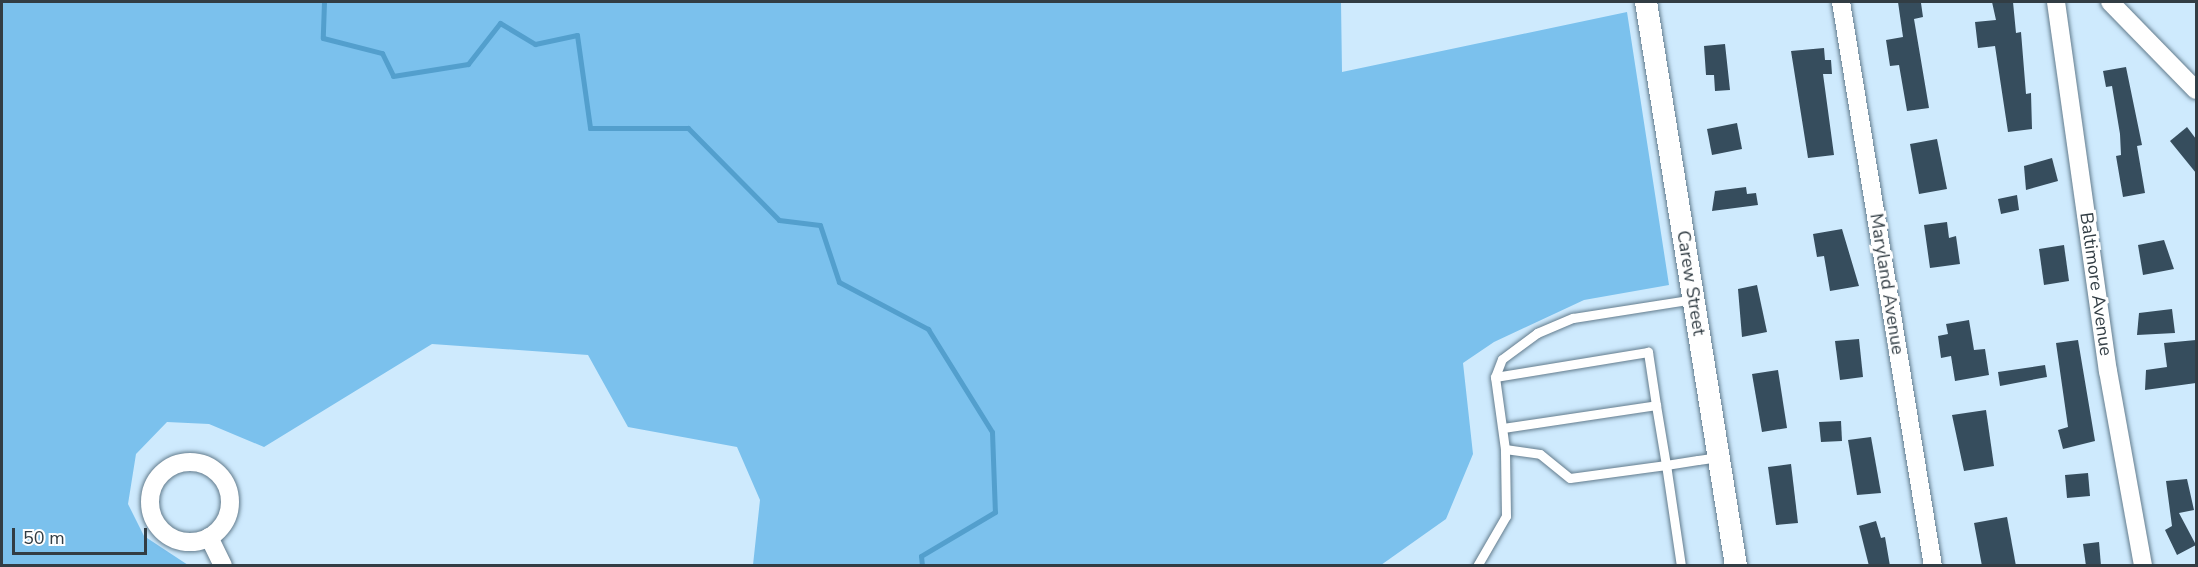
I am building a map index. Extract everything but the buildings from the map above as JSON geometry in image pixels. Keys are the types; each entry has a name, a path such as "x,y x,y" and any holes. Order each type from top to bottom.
{"street":[{"name":"Carew Street","path":"1646,2 1736,566"},
{"name":"Maryland Avenue","path":"1841,2 1933,566"},
{"name":"Baltimore Avenue","path":"2056,2 2108,371 2143,566"},
{"path":"2110,2 2196,90"},
{"path":"201,463 226,484 228,517 209,537 172,538 154,519 153,488 175,464 201,463"},
{"path":"209,537 223,566"}],"lane":[{"path":"1477,566 1506,516 1505,449 1495,377 1502,359 1537,333 1573,318 1694,299"},
{"path":"1495,377 1648,352 1682,566"},
{"path":"1503,428 1656,405"},
{"path":"1505,449 1540,454 1570,478 1719,457"}],"shaded area":[{"path":"2,2 1341,2 1342,72 1627,12 1669,285 1584,300 1494,342 1463,363 1473,454 1446,519 1381,565 753,565 760,500 737,447 628,427 588,355 432,344 264,447 209,424 167,422 136,454 128,504 144,536 188,565 2,565"}],"waterway":[{"path":"324,2 323,38 382,53 393,76 468,64 500,23 535,44 577,35 590,128 688,128 779,220 820,225 839,282 928,329 992,432 995,512 921,556 922,566"}]}
